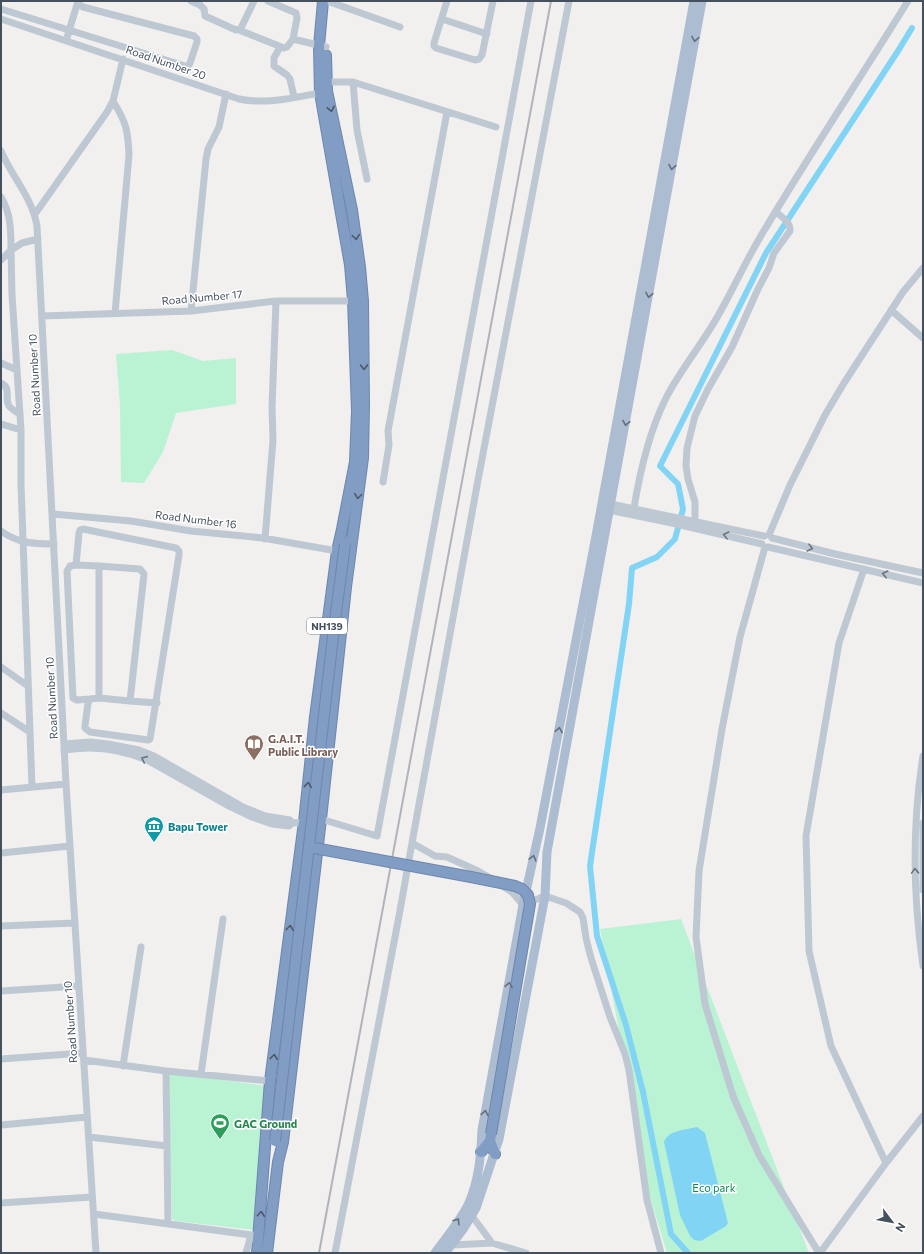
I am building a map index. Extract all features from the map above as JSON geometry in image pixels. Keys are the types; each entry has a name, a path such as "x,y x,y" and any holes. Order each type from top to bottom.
{"highway":[{"name":"NH139","path":"267,1253 278,1162 283,1142 315,876 346,587 347,536 363,458 364,405 358,301 360,267 352,210 325,89 323,47 328,1"},
{"name":"NH139","path":"257,1253 255,1235 265,1161 270,1081 304,822 315,717 337,551 347,536"},
{"path":"278,1162 275,1144 335,620 347,536"},
{"path":"309,847 515,886 522,889 528,895 530,904 491,1137 495,1154"},
{"path":"297,874 315,876"},
{"path":"481,1152 491,1137"},
{"path":"265,1161 275,1144"}],"main road":[{"path":"445,1253 464,1228 476,1208 499,1139 545,896 547,852 694,1"},
{"path":"435,1253 468,1205 476,1181 481,1152 482,1130 523,904 606,506 702,1"}],"street":[{"path":"1,9 69,30 185,66 188,66 190,63 197,39 194,36 83,7 78,1 69,30 66,41"},
{"path":"191,1 200,5 204,9 205,16 280,47 288,47 293,39 297,18 296,13 268,1"},
{"path":"239,30 254,1"},
{"path":"328,1 400,27"},
{"path":"447,1 434,46 436,48 475,60 479,59 482,55 494,1"},
{"path":"64,747 90,745 127,753 147,760 239,808 252,817 267,823 289,826 292,823 321,819 377,836 531,1"},
{"path":"335,1253 400,916 479,473 569,1"},
{"path":"634,508 639,481 651,435 666,398 713,323 754,247 908,1"},
{"name":"Road Number 20","path":"1,19 239,99 260,102 294,97 353,82 496,127"},
{"path":"442,19 487,34"},
{"path":"293,39 323,47"},
{"path":"280,47 274,58 274,66 287,75 290,79 294,97"},
{"path":"35,214 107,112 113,101 123,59"},
{"path":"353,82 357,130 367,179"},
{"path":"191,311 206,160 208,149 219,127 226,94"},
{"path":"113,101 123,117 129,140 129,155 115,313"},
{"path":"383,482 389,445 388,431 447,112"},
{"name":"Road Number 10","path":"1,151 8,166 24,191 35,214 38,239 66,784 96,1253"},
{"path":"1,170 8,166"},
{"path":"1,197 9,218 11,235 12,295 21,430 21,484 32,787"},
{"path":"692,523 695,502 688,479 686,466 688,441 695,416 708,389 732,347 769,268 774,254 790,233 791,228 776,212"},
{"path":"1,260 22,242 38,239"},
{"path":"923,268 903,292 825,415 790,485 768,536 761,540 765,546 740,637 722,729 699,871 696,937 705,1004 733,1096 758,1155 819,1253 923,1116"},
{"path":"265,539 273,440 272,407 276,301"},
{"name":"Road Number 17","path":"42,316 191,311 276,301 358,301"},
{"path":"891,310 923,338"},
{"path":"1,363 17,370"},
{"path":"1,383 7,387 8,405 20,414"},
{"path":"1,424 21,430"},
{"path":"606,506 634,508 673,520"},
{"path":"606,506 673,520 768,536 834,554 923,573"},
{"name":"Road Number 16","path":"53,514 131,521 265,539 337,551"},
{"path":"692,523 765,546 923,582"},
{"path":"76,565 79,533 80,530 83,529 176,548 179,551 152,736 148,740 90,732 85,728 88,703 90,699"},
{"path":"1,531 12,538 24,542 35,544 54,544"},
{"path":"765,546 772,545 773,543 768,536"},
{"path":"130,701 144,574 140,569 76,565 70,566 67,571 73,698 77,700 99,698 130,701 157,703"},
{"path":"99,566 99,698"},
{"path":"864,569 839,643 806,836 809,951 831,1046 886,1163"},
{"path":"1,667 28,686"},
{"path":"1,713 30,732"},
{"path":"90,732 90,745"},
{"path":"923,756 917,798 915,860 917,919 923,966"},
{"path":"1,790 66,784"},
{"path":"923,823 923,890"},
{"path":"412,843 435,856 447,857 478,871 512,892 523,904 545,896 566,903 580,912 583,918 586,938 592,958 610,1016 625,1054 629,1070 647,1200 661,1253"},
{"path":"1,853 70,846"},
{"path":"201,1074 223,919"},
{"path":"1,926 75,923"},
{"path":"123,1066 141,947"},
{"path":"1,992 79,986"},
{"path":"1,1060 84,1057 123,1066 270,1081"},
{"path":"166,1071 168,1224"},
{"path":"1,1125 87,1117"},
{"path":"89,1137 167,1146"},
{"path":"1,1203 92,1197"},
{"path":"94,1214 255,1235 246,1253"},
{"path":"472,1216 492,1243"},
{"path":"452,1245 492,1243 526,1253"}],"green space":[{"path":"172,350 203,361 236,358 236,404 176,413 163,452 144,483 121,482 120,405 116,354"},
{"name":"Eco park","path":"681,919 809,1253 667,1253 650,1197 600,929"},
{"name":"GAC Ground","path":"172,1073 267,1086 255,1230 175,1221 172,1219 168,1076"}],"water":[{"path":"697,1127 705,1133 728,1223 726,1226 701,1241 694,1240 690,1236 680,1215 664,1142 669,1135 673,1133"}],"waterway":[{"path":"688,1253 671,1234 643,1092 626,1025 597,936 590,866 629,604 632,568 657,557 675,539 683,509 678,484 660,466 766,253 912,28"}],"railway":[{"path":"319,1253 551,1"}],"place":[{"name":"G.A.I.T. Public Library","path":"254,761"},
{"name":"Bapu Tower","path":"154,843"},
{"name":"GAC Ground","path":"220,1140"}]}
